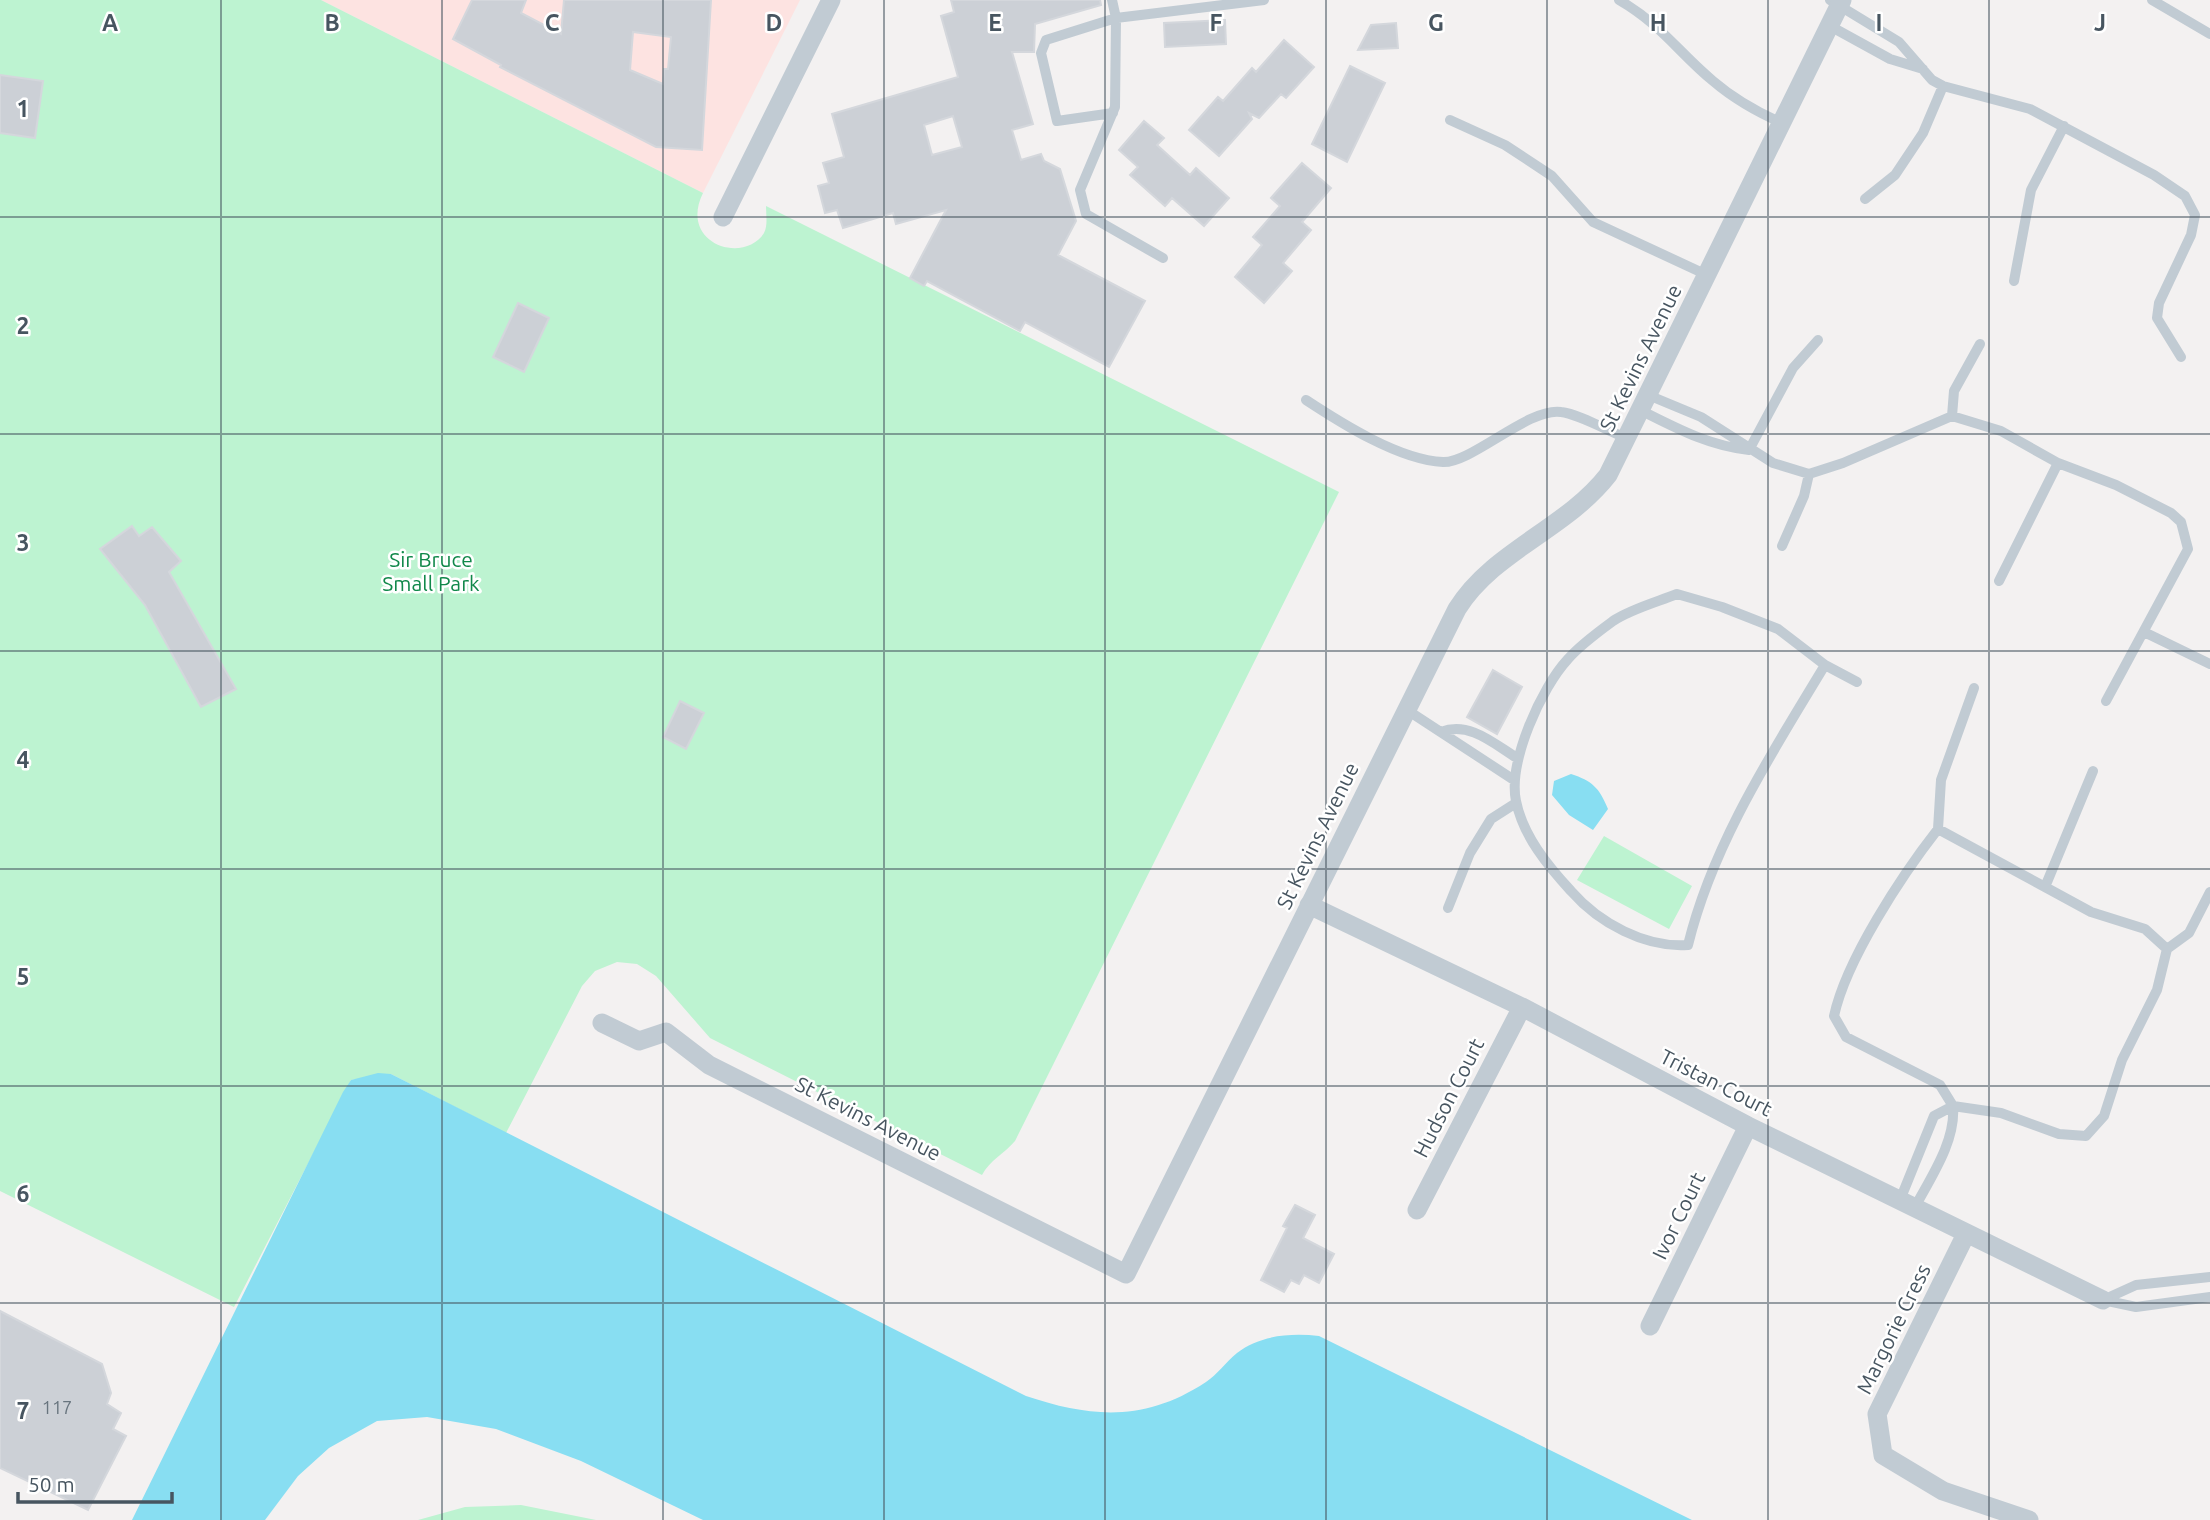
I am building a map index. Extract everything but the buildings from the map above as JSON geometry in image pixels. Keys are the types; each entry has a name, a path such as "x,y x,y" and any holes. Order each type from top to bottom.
{"street":[{"path":"723,217 831,0"},
{"name":"St Kevins Avenue","path":"602,1023 639,1041 666,1032 709,1065 1125,1274 1406,710 1468,592 1494,568 1585,502 1608,475 1830,26 1837,2"},
{"name":"Tristan Court","path":"1309,905 1522,1007 1748,1126 2103,1300"},
{"name":"Hudson Court","path":"1417,1210 1522,1007"},
{"name":"Ivor Court","path":"1650,1326 1748,1126"},
{"name":"Margorie Cress","path":"1966,1234 1877,1414 1883,1455 1943,1491 2029,1520"}],"lane":[{"path":"1112,0 1116,18 1113,113 1080,190 1086,214 1163,258"},
{"path":"1113,113 1057,121 1041,53 1046,40 1116,18 1264,0"},
{"path":"1619,0 1649,17 1710,79 1736,99 1782,124"},
{"path":"2152,0 2210,34"},
{"path":"1837,2 1899,41 1932,80 1943,86 2012,102 2064,126 2154,175 2185,196 2195,215 2190,235 2159,303 2157,318 2181,358"},
{"path":"1830,26 1890,59 1924,69"},
{"path":"1865,199 1895,175 1923,133 1943,86"},
{"path":"1450,120 1505,145 1552,176 1593,222 1707,275"},
{"path":"2014,281 2031,190 2064,126"},
{"path":"1749,450 1771,404 1793,368 1818,340"},
{"path":"1952,416 1954,391 1980,344"},
{"path":"1306,400 1347,427 1408,453 1444,463 1526,421 1560,411 1626,438"},
{"path":"1644,402 1701,439 1726,448 1749,450"},
{"path":"1644,402 1701,417 1773,463 1809,474 1843,463 1952,416 2009,434 2058,463 2116,485 2171,513 2181,522 2188,549 2106,701"},
{"path":"1999,580 2058,463"},
{"path":"1782,546 1804,496 1809,474"},
{"path":"1825,665 1762,769 1717,858 1688,944 1665,946 1588,911 1541,859 1516,803 1514,780 1517,758 1543,699 1567,659 1615,620 1677,594 1722,607 1778,629 1825,665 1857,682"},
{"path":"2144,632 2210,664"},
{"path":"1907,1203 1944,1152 1955,1121 1953,1106 1940,1085 1846,1037 1834,1016 1840,990 1908,867 1938,830 1941,780 1974,688"},
{"path":"1406,710 1514,780"},
{"path":"1441,732 1455,727 1468,729 1517,758"},
{"path":"2045,887 2093,771"},
{"path":"1448,908 1470,853 1491,819 1516,803"},
{"path":"1938,830 2091,912 2145,929 2167,949"},
{"path":"1907,1203 1934,1116 1953,1106 2001,1113 2059,1134 2085,1136 2104,1116 2122,1060 2157,990 2167,949 2189,933 2210,892"},
{"path":"2103,1300 2136,1285 2210,1277"},
{"path":"2103,1300 2136,1307 2210,1297"}],"shaded area":[{"path":"321,0 800,0 703,193"}],"green space":[{"name":"Sir Bruce Small Park","path":"0,0 321,0 703,193 698,211 699,225 706,237 717,244 729,248 755,243 765,230 766,206 1339,492 1015,1141 982,1175 710,1038 656,976 637,964 617,962 595,971 582,986 506,1133 391,1074 351,1080 234,1307 0,1191"},
{"path":"1604,836 1692,886 1669,929 1577,880"},
{"path":"521,1505 596,1520 418,1520 465,1507"}],"water":[{"path":"1571,774 1594,786 1608,809 1593,830 1569,815 1552,795 1554,781"},
{"path":"378,1073 391,1074 1026,1396 1073,1409 1096,1412 1140,1410 1183,1395 1206,1382 1237,1353 1256,1342 1287,1335 1319,1336 1692,1520 703,1520 581,1461 496,1429 427,1417 377,1421 329,1448 298,1476 265,1520 132,1520 343,1092 351,1080"}]}
